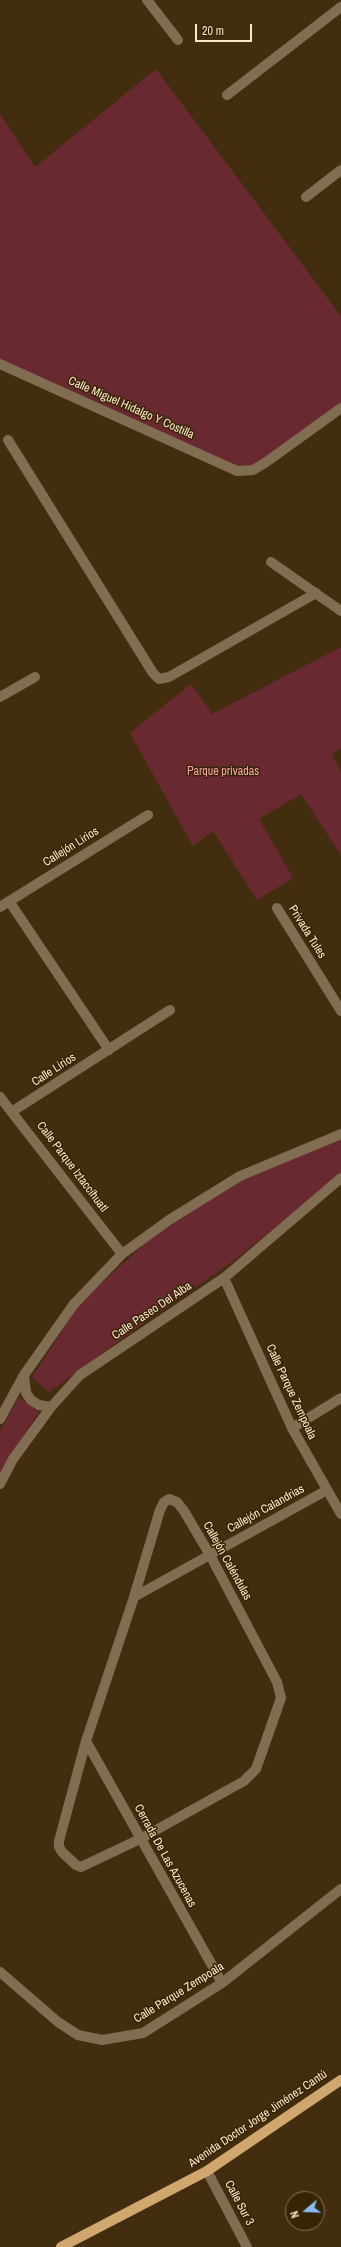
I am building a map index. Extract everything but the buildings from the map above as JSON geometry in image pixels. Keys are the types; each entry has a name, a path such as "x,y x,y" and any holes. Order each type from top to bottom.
{"main road":[{"name":"Avenida Doctor Jorge Jiménez Cantú","path":"67,2246 207,2171 341,2080"}],"street":[{"path":"147,0 178,40"},
{"path":"227,95 341,7"},
{"path":"306,197 341,170"},
{"name":"Calle Miguel Hidalgo Y Costilla","path":"0,364 237,471 253,470 341,408"},
{"path":"8,440 153,673 159,679 169,677 316,593"},
{"path":"271,562 341,611"},
{"path":"0,697 35,677"},
{"name":"Callejón Lirios","path":"9,901 148,814"},
{"path":"0,907 9,901 109,1050 170,1010"},
{"name":"Privada Tules","path":"277,908 341,1011"},
{"name":"Calle Lirios","path":"13,1112 109,1050"},
{"name":"Calle Parque Iztaccíhuatl","path":"0,1097 122,1254"},
{"path":"0,1419 24,1375 74,1304 122,1254 169,1220 240,1176 341,1134"},
{"name":"Calle Paseo Del Alba","path":"0,1484 13,1459 51,1407 80,1375 224,1278 341,1178"},
{"name":"Calle Parque Zempoala","path":"224,1278 292,1428 341,1514"},
{"path":"24,1375 26,1393 31,1400 39,1405 51,1407"},
{"path":"292,1428 341,1398"},
{"name":"Callejón Calandrias","path":"134,1597 327,1490"},
{"name":"Callejón Caléndulas","path":"169,1499 177,1502 210,1555 277,1682 281,1698 256,1769 244,1781 140,1840 81,1867 76,1865 59,1847 86,1741 134,1597 164,1502 169,1499"},
{"name":"Cerrada De Las Azucenas","path":"86,1741 140,1840 222,1983"},
{"name":"Calle Parque Zempoala","path":"0,1972 58,2022 78,2035 102,2040 143,2033 222,1983 341,1889"},
{"name":"Calle Sur 3","path":"207,2171 247,2247"}],"green space":[{"path":"156,69 341,316 341,408 265,463 237,471 0,364 0,114 35,167"},
{"name":"Parque privadas","path":"341,647 341,748 332,754 341,772 341,855 301,794 259,819 293,878 257,900 213,831 193,846 130,733 191,684 212,714"},
{"path":"341,1138 341,1175 232,1262 156,1314 49,1392 32,1377 81,1302 164,1226 241,1178"},
{"path":"19,1397 39,1412 0,1473 0,1431"}]}
